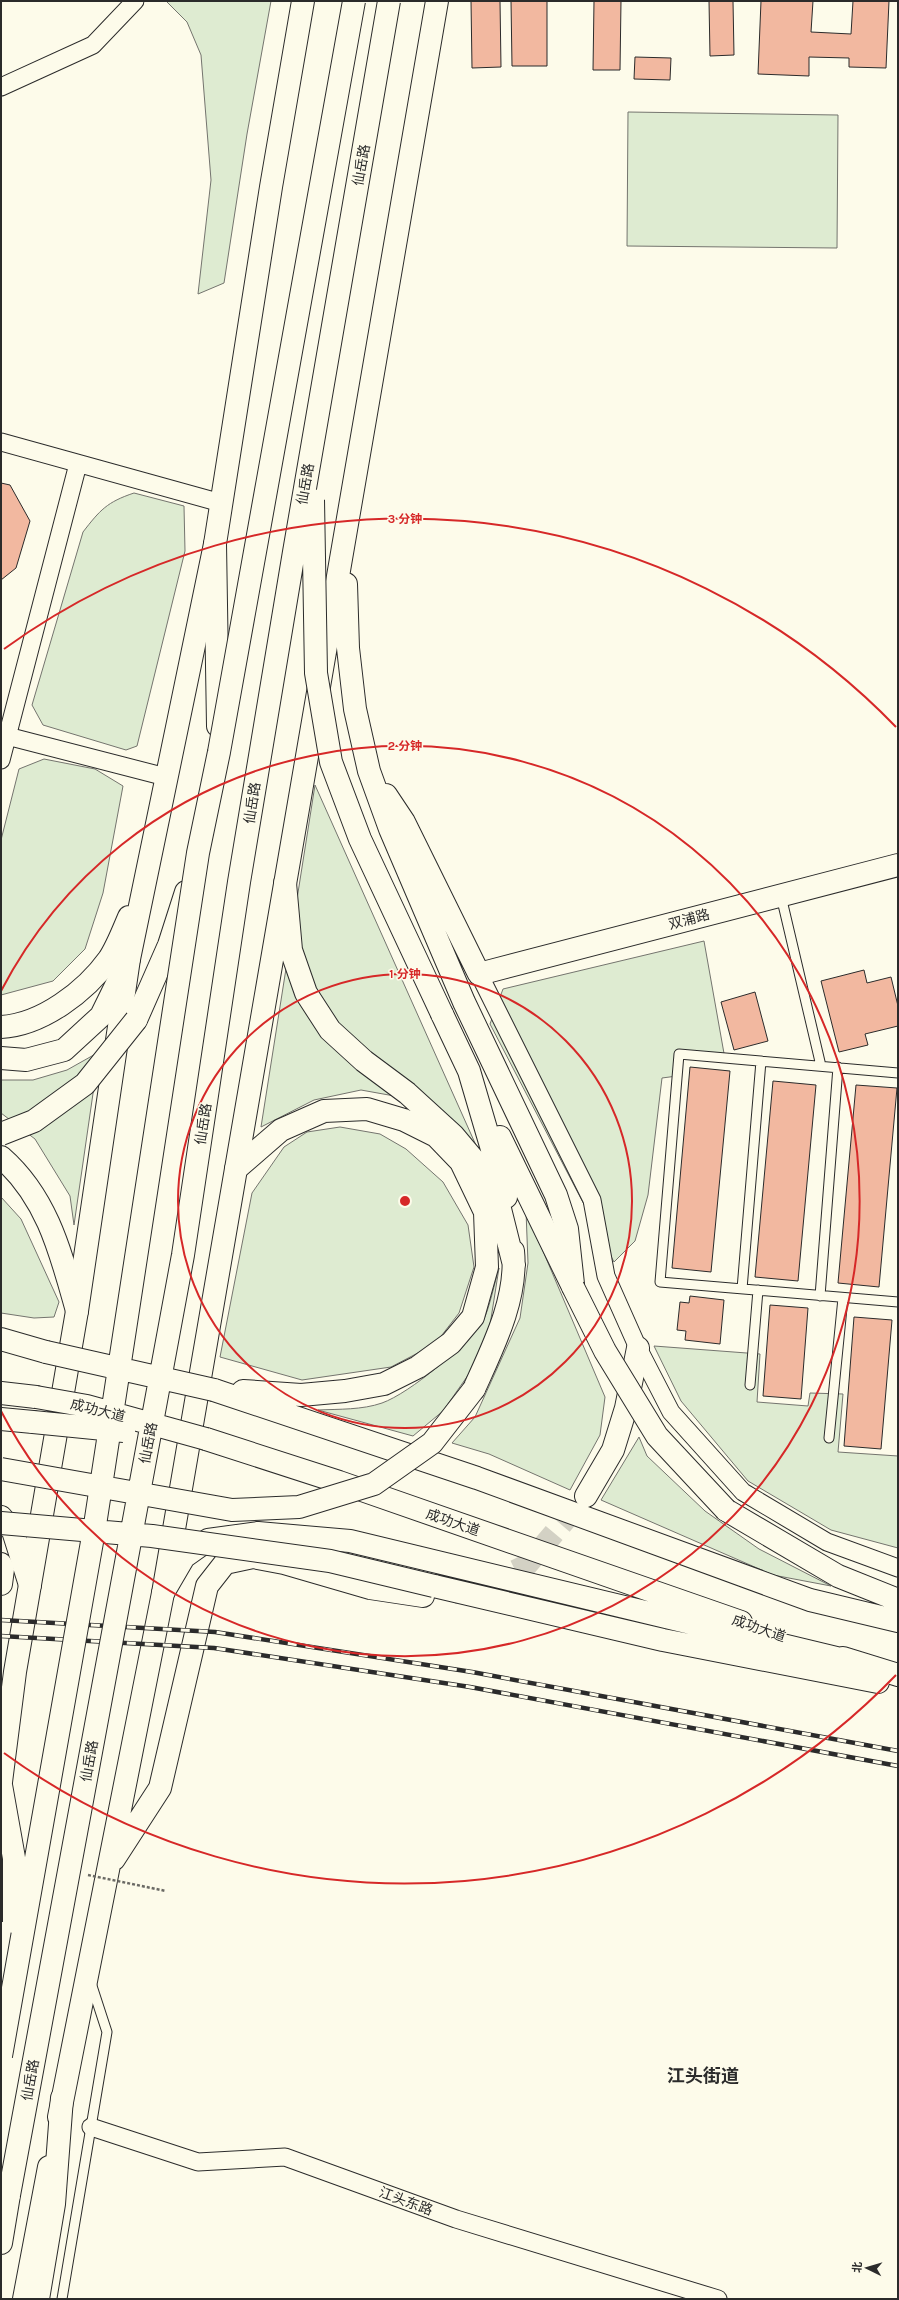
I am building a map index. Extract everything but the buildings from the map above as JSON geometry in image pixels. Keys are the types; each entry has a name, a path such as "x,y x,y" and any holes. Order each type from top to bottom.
{"main road":[{"path":"14,1982 14,1858 1,1784 15,1672 77,1311 129,959 141,893 215,544 270,195 303,1"},
{"path":"1,2056 95,1525 198,853 218,752 354,1"},
{"name":"仙岳路","path":"1,2243 183,1255 239,882 312,442 389,1"},
{"path":"24,2299 62,2098 163,1593 437,1"},
{"path":"312,442 316,673 331,762 360,839 469,1072 605,1351 657,1436 726,1510 838,1576 898,1600"},
{"path":"215,544 218,752"},
{"path":"344,544 350,664 355,709 369,771 390,830 464,1002 556,1195 567,1229 573,1287"},
{"path":"369,771 404,822 479,974"},
{"path":"1,1134 34,1121 85,1084 136,1020 169,945 198,853"},
{"name":"双浦路","path":"479,974 898,865"},
{"path":"285,883 291,950 306,993 330,1030 364,1061 407,1093 448,1130 484,1172 499,1204 514,1265"},
{"path":"1,1027 12,1027 56,1009 86,985 110,958 141,893"},
{"path":"1,1058 26,1060 64,1050 101,1016 129,959"},
{"path":"1,1469 232,1510 299,1507 374,1484 432,1443 474,1389 503,1325 514,1265 505,1187 469,1072"},
{"path":"214,1390 301,1395 345,1391 384,1384 418,1367 450,1343 473,1317 487,1267 485,1212 461,1162 436,1136 404,1120 367,1109 324,1111 282,1130 236,1169"},
{"path":"1,1157 38,1200 59,1248 77,1311"},
{"path":"1,1339 46,1352 214,1390 477,1478 810,1600 898,1621"},
{"path":"1,1348 46,1352"},
{"path":"586,1496 613,1450 626,1408 638,1348"},
{"name":"成功大道","path":"1,1393 36,1396 87,1406 206,1440 346,1484 857,1663 898,1675"},
{"path":"1,1419 206,1440"},
{"path":"1,1517 13,1531 30,1585"},
{"path":"1,1523 152,1536 330,1561 429,1591 663,1640 898,1686"},
{"path":"163,1593 184,1557 208,1540 258,1533 350,1541 857,1663"},
{"path":"108,1868 160,1788 207,1586 225,1562 253,1557 284,1562 370,1588 429,1591"},
{"path":"1,1564 3,1569 1,1584"},
{"path":"38,2299 54,2204 62,2098"}],"street":[{"path":"1,87 93,45 135,1"},
{"path":"1,442 221,503"},
{"path":"1,760 78,464"},
{"path":"7,736 166,777"},
{"path":"479,974 592,1200 606,1276 638,1348 671,1412 743,1492 827,1542 898,1568"},
{"name":"江头东路","path":"91,2127 198,2162 285,2157 456,2219 718,2299"}],"lane":[{"path":"781,895 820,1066"},
{"path":"898,1073 679,1054 660,1282 898,1302"},
{"path":"742,1289 761,1061"},
{"path":"820,1296 838,1067"},
{"path":"750,1385 758,1290"},
{"path":"829,1438 843,1298"},
{"path":"62,2299 107,2032 87,1973"}],"green space":[{"path":"166,1 271,1 247,134 224,283 198,294 211,180 201,55 187,22"},
{"path":"628,112 838,115 837,248 627,246"},
{"path":"134,493 184,506 185,551 137,746 126,750 43,725 32,705 83,532 99,512 110,503"},
{"path":"44,759 95,769 123,786 103,893 85,949 53,981 1,995 1,840 19,769"},
{"path":"315,785 479,1152 450,1117 411,1099 361,1090 314,1100 261,1127"},
{"path":"704,941 725,1059 683,1057 677,1076 662,1078 648,1195 635,1241 614,1262 490,1024 503,989"},
{"path":"99,1052 74,1225 70,1196 35,1139 1,1113 1,1080 33,1080 67,1070"},
{"path":"340,1127 380,1134 406,1149 443,1182 468,1225 474,1267 459,1313 435,1344 391,1367 302,1380 220,1357 252,1193 284,1147 307,1132"},
{"path":"1,1197 21,1219 59,1302 54,1317 34,1318 1,1313"},
{"path":"526,1211 605,1397 600,1435 570,1490 489,1454 452,1443 475,1417 520,1318 528,1263"},
{"path":"499,1268 490,1325 471,1371 443,1411 413,1436 318,1410 358,1408 382,1403 394,1398 437,1368 464,1343 483,1321 490,1303"},
{"path":"654,1346 760,1354 757,1402 808,1406 810,1393 843,1394 838,1452 898,1456 898,1548 831,1530 748,1481 681,1401"},
{"path":"639,1437 647,1456 705,1511 759,1549 831,1586 773,1575 601,1500"}],"tunnel":[{"path":"454,1593 473,1591 527,1565 583,1499"}],"railway":[{"path":"1,1620 215,1632 472,1672 898,1751"},
{"path":"1,1636 214,1648 470,1687 898,1766"}],"district":[{"name":"江头街道","path":"703,2076"}]}
